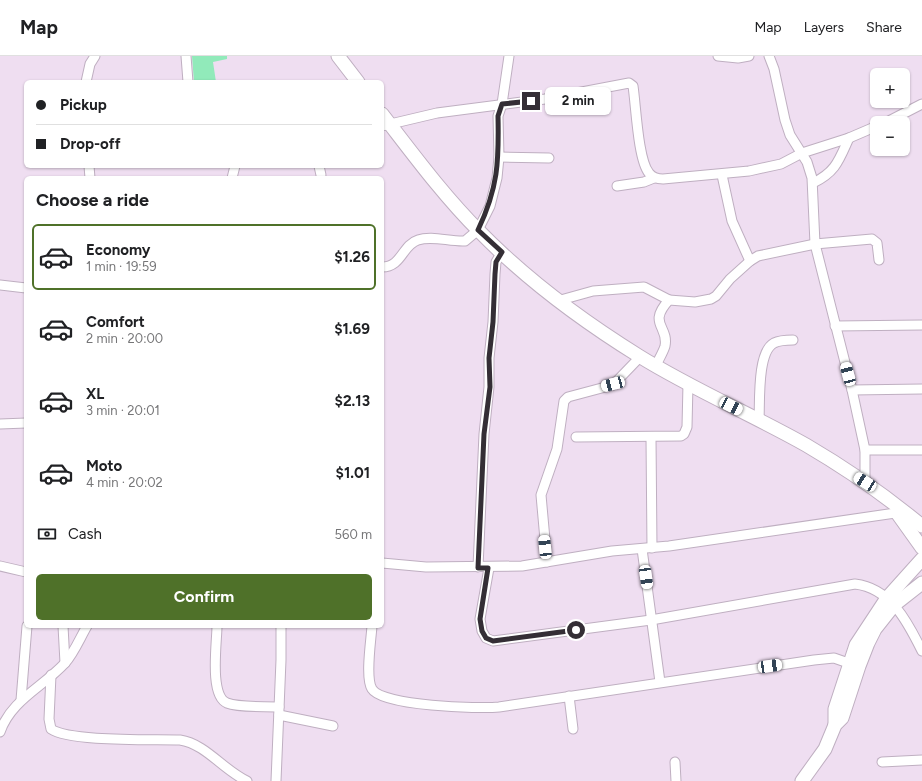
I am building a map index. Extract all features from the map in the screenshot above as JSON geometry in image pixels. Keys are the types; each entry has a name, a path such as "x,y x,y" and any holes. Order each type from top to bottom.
{"main road":[{"path":"338,56 356,80"},
{"path":"386,125 478,230 557,301 640,357 688,384 807,446 865,482 886,498 901,513 922,526"},
{"path":"901,513 922,548"},
{"path":"802,781 825,749 835,725 835,709 854,665 862,633 891,602 922,559"},
{"path":"891,602 922,583"}],"street":[{"path":"86,80 90,64 95,56"},
{"path":"186,56 188,80"},
{"path":"384,267 396,264 411,244 417,240 434,238 465,241 478,230 490,206 497,178 499,158 498,116 502,104 509,56"},
{"path":"718,56 738,58 749,56"},
{"path":"769,56 774,69 785,120 790,135 811,170 813,183 815,244 852,390 865,450 865,482"},
{"path":"386,125 437,113 545,99 631,84 633,86 643,162 649,174 654,178"},
{"path":"899,116 922,104"},
{"path":"617,186 644,182 654,178 693,178 749,172 781,164 802,153 849,138 870,129"},
{"path":"813,183 830,174 836,167 849,138"},
{"path":"499,158 549,158"},
{"path":"319,168 321,176"},
{"path":"722,175 732,221 750,261"},
{"path":"557,301 593,291 644,287 668,300 695,302 711,299 750,261 764,254 815,244 872,240 877,243 879,260"},
{"path":"478,568 484,434 490,387 489,358 493,322 495,274 496,262 502,252"},
{"path":"0,285 24,288"},
{"path":"656,366 665,344 658,318 660,311 668,300"},
{"path":"835,326 922,325"},
{"path":"759,420 763,366 766,351 775,342 793,340"},
{"path":"547,562 541,495 556,449 564,401 568,397 613,384 640,357"},
{"path":"576,437 651,438 681,436 684,434 687,427 688,384"},
{"path":"852,390 922,389"},
{"path":"0,424 24,423"},
{"path":"651,438 652,548"},
{"path":"865,450 922,450"},
{"path":"384,563 426,567 488,568 522,566 612,551 652,548 901,513"},
{"path":"642,549 660,682"},
{"path":"0,566 24,572"},
{"path":"488,568 480,622 484,636 490,641 651,620 855,584 872,587 891,602 907,624 922,651"},
{"path":"21,700 26,628"},
{"path":"63,628 65,663"},
{"path":"0,732 4,714 65,663 86,628"},
{"path":"217,628 216,669 217,686 220,696 229,703 279,711 333,726"},
{"path":"276,781 281,628"},
{"path":"372,628 369,682 374,692 388,698 478,709 814,660 834,658 854,665"},
{"path":"51,675 49,720 51,729 55,732 69,736 90,738 180,740 191,742 232,773 247,781"},
{"path":"569,696 573,729"},
{"path":"882,762 922,760"},
{"path":"675,762 676,781"}],"green space":[{"path":"192,56 227,56 227,59 213,62 216,80 194,80"}],"route":[{"path":"531,101 502,104 499,110 499,158 497,178 490,206 478,230 502,252 496,262 493,322 489,358 490,387 484,434 478,568 488,568 480,627 484,636 488,640 493,641 576,630"}]}
